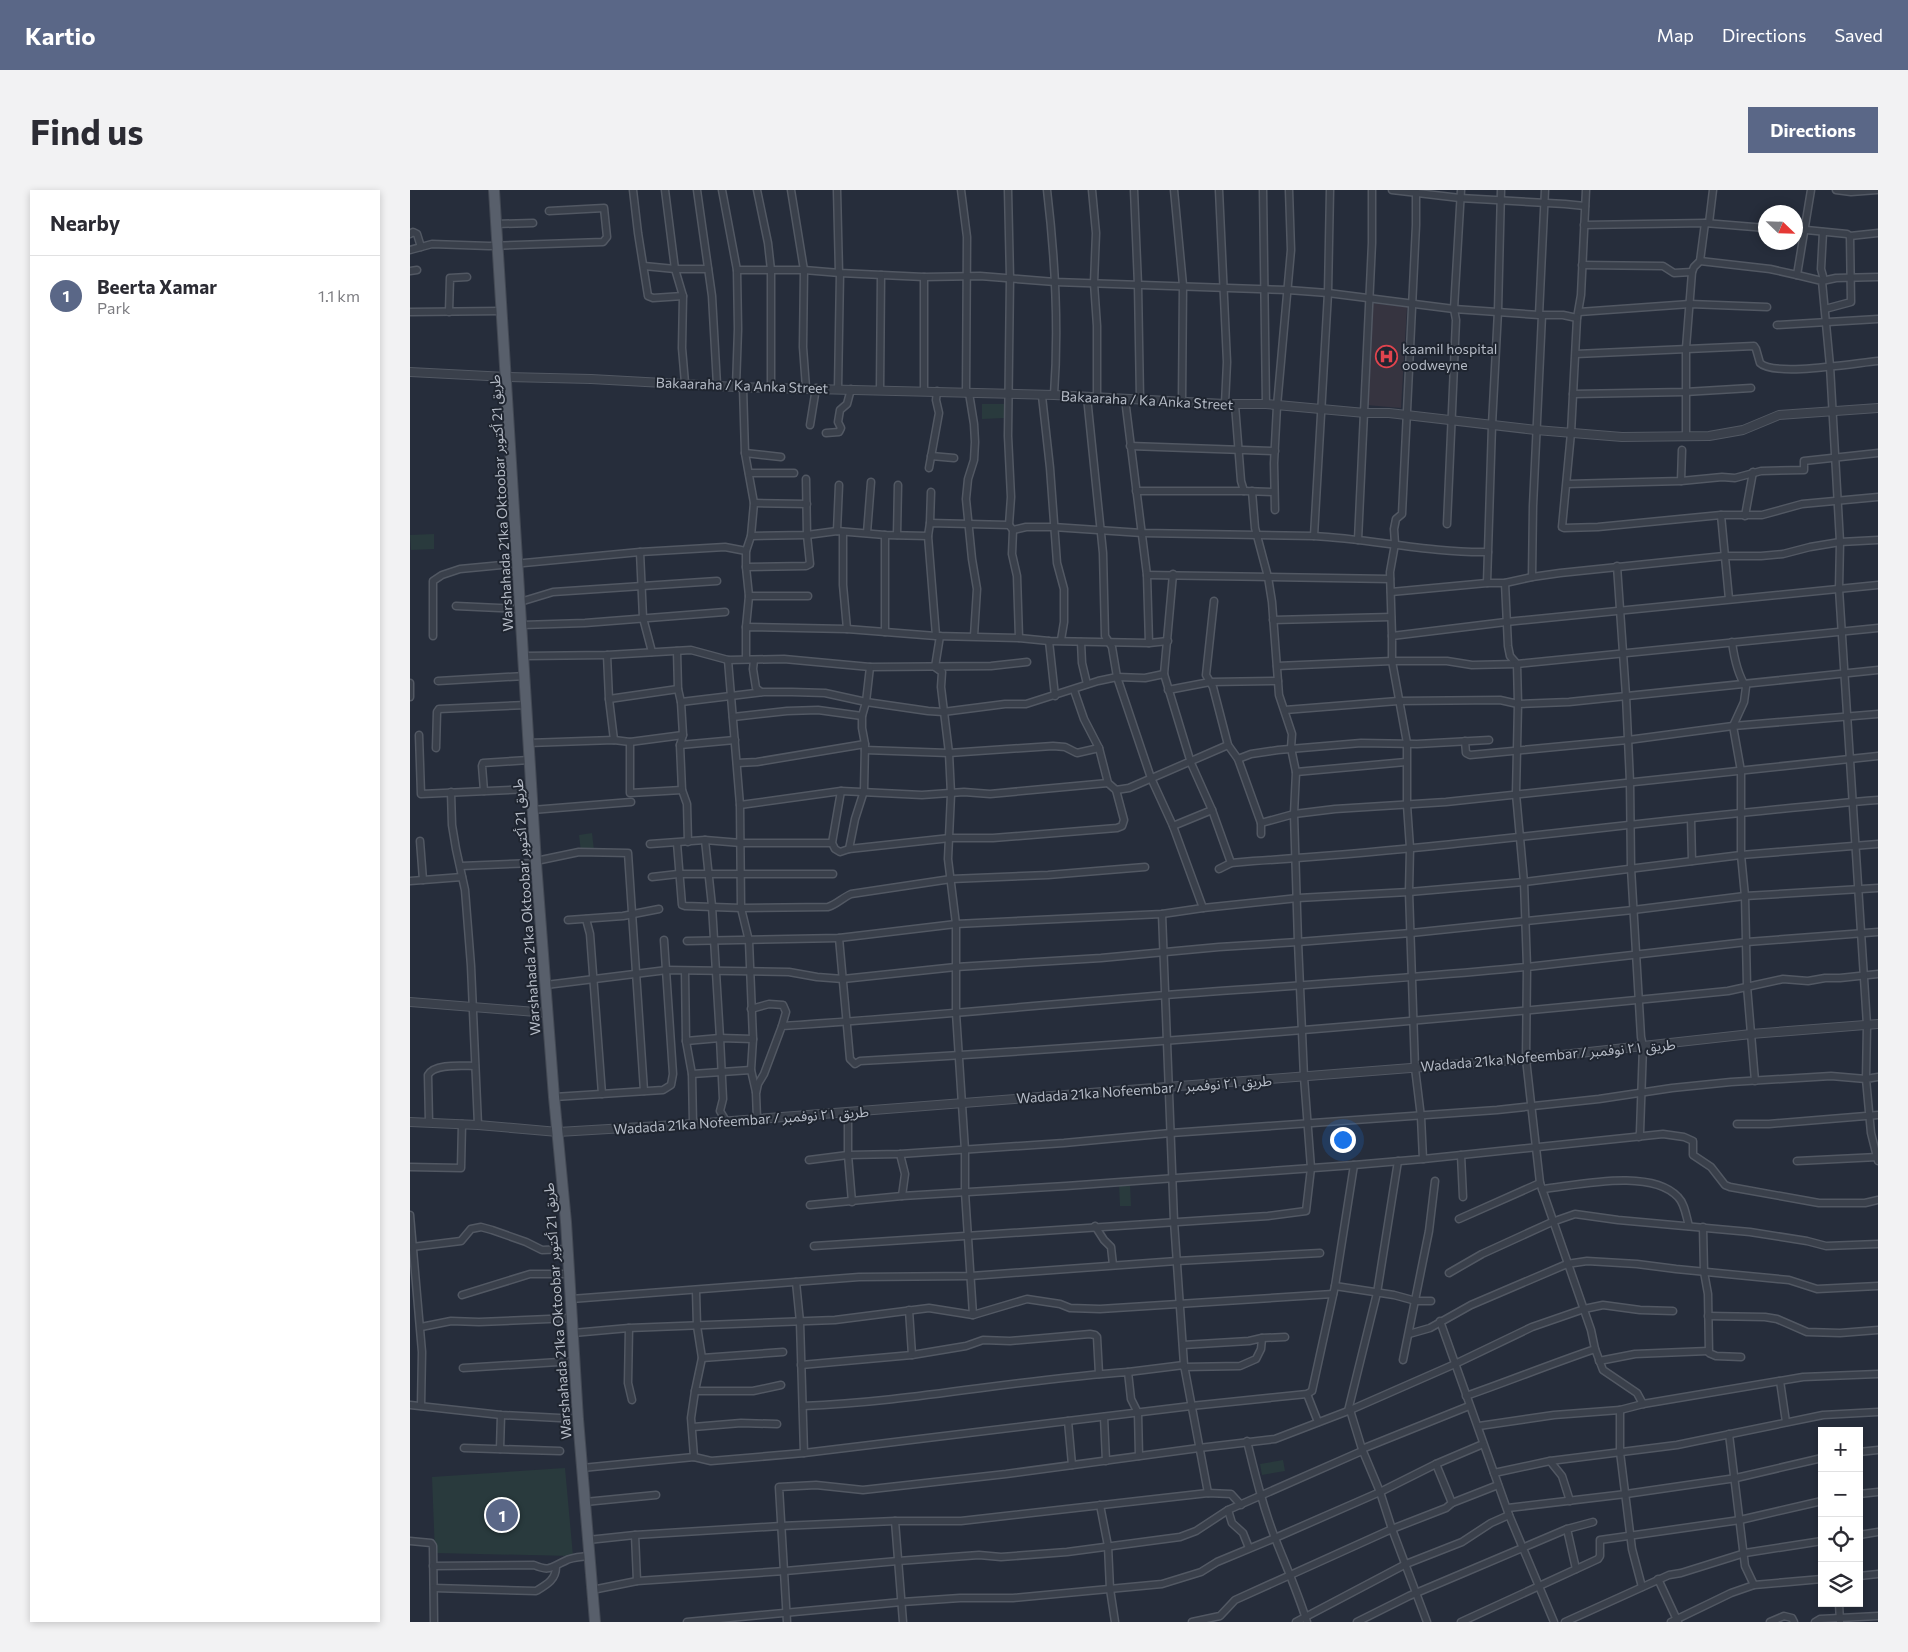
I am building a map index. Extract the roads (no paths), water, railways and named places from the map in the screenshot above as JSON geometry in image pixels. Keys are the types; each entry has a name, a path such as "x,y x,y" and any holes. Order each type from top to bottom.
{"main road":[{"name":"Warshahada 21ka Oktoobar طريق 21 أكتوبر","path":"494,190 507,377 532,810 554,1097 568,1248 578,1419 594,1622"}],"street":[{"path":"633,190 648,296 650,298 683,296"},
{"path":"665,190 675,269 683,296 682,348 685,383"},
{"path":"697,190 712,296 717,385"},
{"path":"722,190 737,270 739,387 745,453 754,503 751,536 746,551 749,596 746,627 746,659"},
{"path":"757,190 768,243 771,270 771,388"},
{"path":"791,190 804,270 803,347 806,388"},
{"path":"837,190 840,273 838,389"},
{"path":"961,190 967,237 968,393 974,424 975,442 974,460 968,479 966,499 977,590 974,636"},
{"path":"1008,190 1010,278 1008,436 1012,554 1017,576 1019,638"},
{"path":"1047,190 1055,282 1056,363 1054,395"},
{"path":"1092,190 1096,233 1094,283 1097,326 1097,397"},
{"path":"1134,190 1140,399"},
{"path":"1174,190 1183,285 1182,402"},
{"path":"1219,190 1227,362 1225,404"},
{"path":"1263,190 1266,289 1266,404"},
{"path":"1276,510 1274,492 1277,406 1291,250 1289,190"},
{"path":"1314,536 1328,293 1330,190"},
{"path":"1358,540 1372,243 1372,190"},
{"path":"1392,190 1460,198 1584,206"},
{"path":"1447,524 1456,320 1454,309 1461,190"},
{"path":"1488,583 1501,190"},
{"path":"1532,577 1532,514 1545,190"},
{"path":"1586,190 1571,433 1562,527 1598,527 1721,515 1745,516 1775,513 1802,504 1878,497"},
{"path":"1686,436 1686,348 1692,272 1700,261 1712,190"},
{"path":"1796,275 1811,190"},
{"path":"1836,190 1877,190"},
{"path":"1416,192 1402,514 1396,519 1394,529 1390,579 1392,661 1407,743 1407,804 1410,848 1408,892 1413,978 1415,1068 1421,1117 1423,1159"},
{"path":"410,250 432,244 497,246 603,242 606,240 604,208 549,211"},
{"path":"496,224 533,223"},
{"path":"1584,225 1707,223 1758,227"},
{"path":"1805,229 1847,234 1850,236 1878,233"},
{"path":"410,234 413,232 417,234 421,247"},
{"path":"1823,232 1821,268 1836,457 1843,673 1867,1025 1866,1079 1873,1146 1878,1161"},
{"path":"1825,309 1851,302 1850,236"},
{"path":"1700,261 1770,269 1823,281 1878,277"},
{"path":"1582,265 1664,266 1674,273 1692,272"},
{"path":"644,266 675,269 708,269"},
{"path":"737,270 804,270 924,277 967,276 1055,282 1288,290 1328,293 1454,309 1540,315 1578,315 1690,304 1766,307"},
{"path":"880,390 881,275"},
{"path":"449,312 450,278 467,277"},
{"path":"924,277 924,391"},
{"path":"410,312 502,311"},
{"path":"1777,325 1878,318"},
{"path":"1576,354 1754,346 1760,363 1768,368 1830,366 1878,361"},
{"name":"Bakaaraha / Ka Anka Street","path":"410,372 685,383 739,387 936,391 1009,395 1087,396 1225,404 1266,404 1407,415 1536,430 1622,437 1709,436 1732,433 1779,415 1878,408"},
{"path":"810,426 816,388"},
{"path":"1573,394 1685,392 1751,388"},
{"path":"826,433 837,433 840,430 841,425 838,422 840,410 847,404 851,389"},
{"path":"929,468 939,413 936,391"},
{"path":"1042,396 1050,468 1057,563 1064,589 1064,622 1061,640"},
{"path":"1087,396 1101,530 1105,636 1114,656 1117,677 1151,778 1173,826 1203,908"},
{"path":"1125,399 1147,575 1149,643"},
{"path":"814,1246 968,1234 1268,1216 1306,1211 1311,1168 1304,1077 1298,942 1294,814 1296,772 1291,748 1292,734 1279,695 1278,666 1268,577 1256,534 1248,491 1241,482 1235,404"},
{"path":"1130,446 1275,451"},
{"path":"1681,481 1682,450"},
{"path":"1567,484 1735,478 1753,472 1804,470 1804,461 1878,452"},
{"path":"745,453 781,457"},
{"path":"931,456 954,458"},
{"path":"1745,516 1753,472"},
{"path":"749,473 794,473"},
{"path":"746,567 809,565 806,478"},
{"path":"867,533 871,482"},
{"path":"839,485 840,532 847,629"},
{"path":"897,535 898,485"},
{"path":"930,492 928,536 938,636 935,667"},
{"path":"1136,492 1274,492"},
{"path":"754,503 806,504"},
{"path":"1721,515 1729,599"},
{"path":"930,524 1053,527 1142,533 1314,536 1460,552 1488,552"},
{"path":"751,536 807,535 840,532 928,536"},
{"path":"885,535 886,632"},
{"path":"1391,592 1505,583 1532,577 1617,566 1724,556 1783,554 1840,542 1878,540"},
{"path":"433,636 433,581 442,575 460,569 640,552 726,547 746,551"},
{"path":"640,552 643,618 652,652"},
{"path":"1617,566 1624,653 1630,782 1635,956 1643,1046 1639,1137"},
{"path":"1173,574 1164,674 1191,762 1212,810 1231,863"},
{"path":"1147,575 1390,579"},
{"path":"456,606 521,606 553,592 717,581"},
{"path":"1505,583 1506,622 1510,656 1517,664 1516,794 1524,882 1527,967 1526,1059 1530,1106 1541,1186 1603,1370 1637,1393 1643,1404"},
{"path":"1392,636 1506,622 1878,585"},
{"path":"749,596 808,596"},
{"path":"1214,601 1206,675 1213,687 1228,745 1238,759 1261,823 1261,834"},
{"path":"522,625 585,623 724,612"},
{"path":"1273,620 1391,618"},
{"path":"746,627 847,629 938,636 1019,638 1049,641 1149,643 1168,641"},
{"path":"1278,666 1392,661 1447,661 1472,665 1517,664 1878,628"},
{"path":"1049,641 1054,696"},
{"path":"1081,642 1083,668 1087,684"},
{"path":"1732,642 1735,661 1744,685 1744,702 1733,726 1741,771 1741,855 1755,1081"},
{"path":"676,650 683,735 680,745 682,790 687,804 688,842"},
{"path":"524,656 607,655 692,650 728,660 784,659 870,667 991,666 1028,662"},
{"path":"607,655 609,699 614,740"},
{"path":"728,660 740,805 742,908 749,941 751,970 753,1039 751,1070 756,1094 757,1119"},
{"path":"754,660 753,669 756,688 761,692"},
{"path":"849,849 855,819 864,791 865,747 862,716 866,702 870,667"},
{"path":"935,667 942,672 943,712 949,753 951,794 948,859 956,924 956,1013 973,1315"},
{"path":"1285,710 1398,702 1500,700 1518,704 1569,702 1878,670"},
{"path":"681,702 761,692 825,693 866,702 943,712 1005,704 1026,704 1074,690 1087,684 1117,677 1145,678 1164,674"},
{"path":"438,681 525,676"},
{"path":"1168,690 1210,682 1278,681"},
{"path":"410,683 410,697"},
{"path":"609,699 678,689"},
{"path":"841,791 832,844 839,852 849,849 950,838 993,838 1117,828 1122,826 1124,820 1116,790 1108,783 1099,748 1084,718 1074,690"},
{"path":"436,748 436,712 439,709 527,705"},
{"path":"733,717 760,712 795,710 818,710 862,716"},
{"path":"1465,741 1466,753 1470,755 1628,740 1733,726 1878,714"},
{"path":"419,735 421,794 531,789"},
{"path":"528,742 614,740 630,742 683,735"},
{"path":"680,745 735,740"},
{"path":"1238,759 1251,754 1291,748 1361,743 1417,744 1489,740"},
{"path":"630,742 630,793 682,790"},
{"path":"1116,790 1129,788 1228,745"},
{"path":"737,763 865,747 949,753 1054,746 1065,747 1077,753 1099,748"},
{"path":"1261,823 1294,814 1335,809 1446,802 1878,756"},
{"path":"484,791 483,763 529,760"},
{"path":"1296,772 1406,762"},
{"path":"740,805 841,791 922,795 964,792 990,794 1108,783"},
{"path":"451,792 452,824 465,890 471,966 478,1125"},
{"path":"1219,869 1231,863 1520,838 1740,812 1878,800"},
{"path":"532,810 631,802"},
{"path":"1173,826 1212,810"},
{"path":"1691,819 1692,861"},
{"path":"705,840 712,906 720,1038 723,1099 720,1111 726,1121"},
{"path":"650,844 705,840 741,843 832,844"},
{"path":"420,841 424,880"},
{"path":"677,843 682,905 742,908 828,907 837,904 851,894 951,879 1048,875 1145,867"},
{"path":"687,941 839,938 956,924 1162,914 1298,898 1408,892 1524,882 1741,855 1878,844"},
{"path":"461,866 536,862 579,852 628,853 644,1091"},
{"path":"652,877 678,874 832,874"},
{"path":"410,881 462,877"},
{"path":"546,985 666,970 716,972 751,970 788,972 843,979 956,967 1411,933 1525,922 1745,896 1878,888"},
{"path":"568,920 623,916 659,909"},
{"path":"1162,914 1174,1221 1184,1366 1208,1493"},
{"path":"586,919 590,934 602,1094"},
{"path":"782,1026 1166,995 1413,978 1635,956 1747,942 1878,932"},
{"path":"839,938 850,1059 854,1064 860,1061 1303,1031 1728,991 1783,979 1808,981 1878,974"},
{"path":"554,1097 663,1090 671,1085 664,940"},
{"path":"685,972 686,1041 692,1074 693,1124"},
{"path":"410,1002 548,1013"},
{"path":"751,1009 769,1004 783,1005 786,1012 756,1094"},
{"name":"Wadada 21ka Nofeembar / طريق ٢١ نوفمبر","path":"410,1122 478,1125 558,1132 693,1124 1526,1059 1751,1034 1878,1024"},
{"path":"686,1041 720,1038 753,1039"},
{"path":"429,1122 428,1075 430,1071 434,1068 442,1067 475,1066"},
{"path":"692,1074 751,1070"},
{"path":"809,1160 848,1155 965,1150 1171,1133 1421,1117 1641,1094 1682,1087 1755,1081 1831,1076 1866,1079 1878,1078"},
{"path":"848,1112 848,1155 852,1202"},
{"path":"1736,1124 1770,1124 1878,1115"},
{"path":"410,1167 461,1168 462,1124"},
{"path":"810,1205 902,1196 1398,1162 1663,1134 1692,1140 1693,1155 1710,1167 1726,1185 1734,1188 1819,1203 1865,1203 1878,1200"},
{"path":"900,1154 905,1174 902,1196"},
{"path":"1461,1155 1463,1197"},
{"path":"1797,1162 1878,1157"},
{"path":"1398,1162 1377,1293 1349,1410 1427,1622"},
{"path":"582,1468 694,1457 711,1461 804,1453 1191,1406 1307,1394 1312,1391 1314,1386 1335,1286 1354,1165"},
{"path":"1459,1219 1541,1186 1628,1180 1649,1181 1662,1186 1678,1197 1689,1226"},
{"path":"1403,1360 1429,1231 1435,1181"},
{"path":"1448,1273 1482,1254 1552,1222 1575,1214 1618,1220 1750,1232 1826,1246 1878,1244"},
{"path":"410,1215 421,1326 421,1406"},
{"path":"1095,1226 1111,1247 1113,1266"},
{"path":"412,1247 461,1241 468,1231 481,1227 526,1242 542,1250 568,1248"},
{"path":"1703,1227 1704,1272 1707,1284 1708,1351"},
{"path":"571,1299 696,1291 872,1276 971,1276 1320,1253"},
{"path":"1409,1334 1430,1328 1471,1305 1567,1264 1587,1261 1615,1262 1790,1280 1817,1289 1878,1286"},
{"path":"462,1295 530,1274 569,1274"},
{"path":"796,1282 800,1322 804,1453"},
{"path":"1335,1286 1416,1301 1431,1301"},
{"path":"694,1457 691,1418 702,1358 697,1326 696,1291"},
{"path":"573,1333 629,1328 834,1320 936,1308 973,1315 1027,1299 1060,1304 1070,1308 1100,1309 1333,1294"},
{"path":"787,1622 779,1487 816,1485 863,1490 1072,1466 1247,1441 1275,1439 1349,1410 1455,1364 1515,1334 1584,1310 1603,1305 1640,1310 1673,1311"},
{"path":"909,1310 912,1355"},
{"path":"1708,1316 1765,1317 1787,1323 1807,1332 1840,1333 1878,1330"},
{"path":"421,1326 451,1321 479,1322 572,1318"},
{"path":"1440,1321 1469,1406 1479,1426 1482,1444 1508,1508 1522,1549 1554,1622"},
{"path":"629,1328 628,1383 632,1400"},
{"path":"800,1365 912,1355 958,1347 983,1340 1010,1341 1060,1335 1093,1334 1097,1337 1099,1374"},
{"path":"1183,1345 1248,1342 1262,1338 1285,1337"},
{"path":"802,1406 854,1404 1030,1381 1184,1366 1240,1366 1256,1358 1261,1349 1262,1338"},
{"path":"1466,1396 1529,1374 1541,1367 1595,1349"},
{"path":"1599,1361 1651,1353 1708,1351 1712,1355 1741,1357"},
{"path":"702,1358 783,1352"},
{"path":"463,1368 575,1361"},
{"path":"1128,1372 1131,1398 1138,1413 1140,1456"},
{"path":"1479,1426 1620,1410 1643,1404 1780,1380 1827,1375 1878,1374"},
{"path":"1780,1380 1786,1422"},
{"path":"695,1391 753,1391 781,1385"},
{"path":"1307,1394 1318,1422"},
{"path":"410,1405 501,1415 578,1419"},
{"path":"592,1590 636,1581 980,1555 1001,1557 1108,1546 1188,1535 1228,1510 1362,1452 1362,1449 1469,1406"},
{"path":"1620,1410 1620,1452 1632,1549 1642,1587"},
{"path":"1494,1473 1550,1461 1663,1447 1823,1416 1878,1412"},
{"path":"500,1449 501,1415"},
{"path":"1104,1417 1106,1461"},
{"path":"1068,1421 1072,1466"},
{"path":"693,1427 741,1423 777,1424"},
{"path":"1729,1434 1746,1566 1754,1585"},
{"path":"1247,1441 1261,1495 1275,1538 1291,1575 1306,1619"},
{"path":"687,1622 902,1602 960,1598 1013,1598 1162,1584 1201,1572 1218,1562 1380,1492 1482,1444"},
{"path":"464,1448 560,1450"},
{"path":"1863,1452 1878,1450"},
{"path":"1508,1508 1626,1494 1736,1478 1818,1459"},
{"path":"1550,1461 1562,1476 1570,1501"},
{"path":"1436,1464 1452,1503"},
{"path":"1192,1622 1220,1616 1235,1600 1392,1529 1498,1485"},
{"path":"1863,1494 1878,1492"},
{"path":"588,1540 634,1535 895,1520 961,1521 1208,1493 1232,1494 1241,1505"},
{"path":"585,1502 656,1494"},
{"path":"1461,1622 1600,1558 1600,1540 1740,1520 1818,1502"},
{"path":"1100,1505 1108,1546 1110,1589 1115,1622"},
{"path":"1228,1510 1232,1523 1243,1533 1249,1548"},
{"path":"1296,1622 1306,1619 1406,1564 1462,1542 1491,1523 1509,1515"},
{"path":"895,1520 903,1622"},
{"path":"1358,1622 1409,1596 1567,1529 1593,1522"},
{"path":"1567,1529 1576,1569"},
{"path":"1863,1534 1878,1532"},
{"path":"634,1535 636,1581"},
{"path":"410,1541 431,1543 433,1546 434,1622"},
{"path":"1565,1622 1669,1575 1681,1573 1745,1552 1818,1542"},
{"path":"433,1566 534,1566 544,1570 556,1567 565,1560 589,1556"},
{"path":"434,1588 536,1591 550,1583 556,1572 556,1567"},
{"path":"1863,1576 1878,1574"},
{"path":"1658,1580 1675,1621 1731,1593 1754,1585 1818,1579"},
{"path":"1839,1607 1839,1620"},
{"path":"1770,1622 1784,1616 1792,1618 1794,1622"},
{"path":"1815,1622 1820,1619 1839,1620 1878,1616"}],"place":[{"name":"kaamil hospital oodweyne","path":"1386,356"},
{"name":"Beerta Xamar","path":"502,1515"}]}
